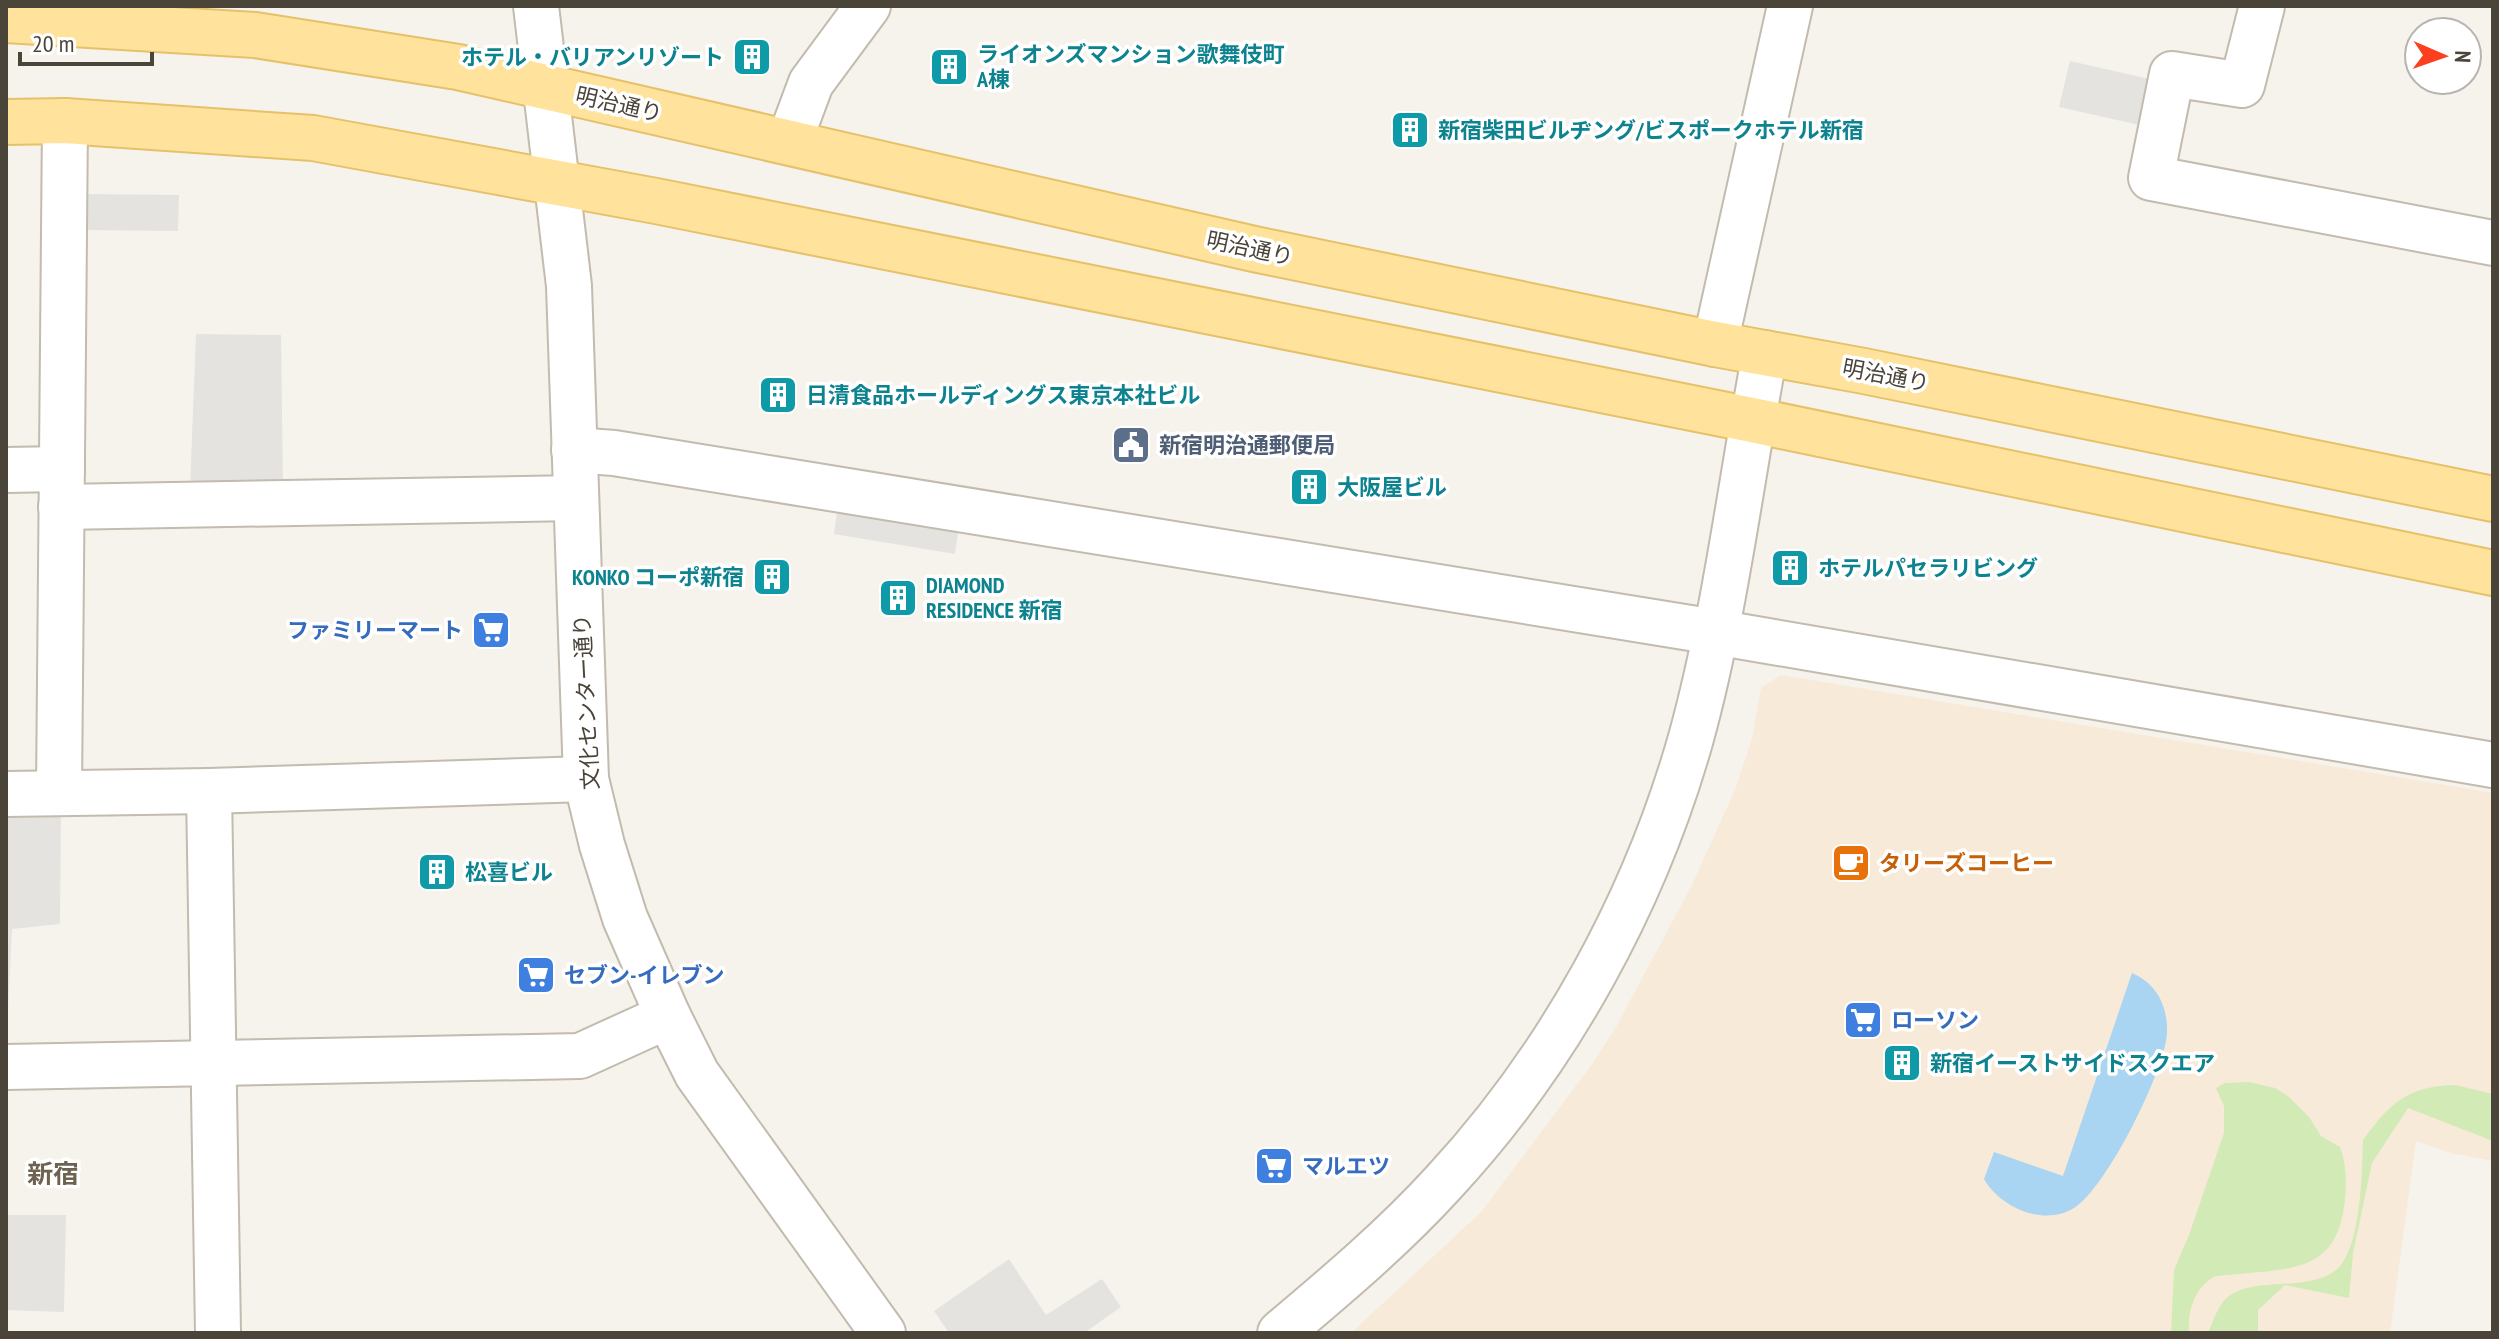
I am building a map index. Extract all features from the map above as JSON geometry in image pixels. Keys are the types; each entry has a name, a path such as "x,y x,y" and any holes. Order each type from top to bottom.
{"main road":[{"name":"明治通り","path":"6,20 255,35 458,67 1254,249 2493,499"},
{"path":"6,122 65,121 313,138 656,201 1752,420 2493,573"}],"street":[{"name":"文化センター通り","path":"536,6 569,286 586,779 602,845 625,918 697,1074 883,1333"},
{"path":"789,142 811,83 868,6"},
{"path":"1715,344 1790,6"},
{"path":"2262,6 2242,85 2172,74 2151,178 2493,243"},
{"path":"59,793 65,121"},
{"path":"1280,1333 1349,1275 1444,1182 1531,1076 1594,972 1648,864 1691,738 1715,632 1765,353"},
{"path":"574,450 645,458 1715,632 2493,765"},
{"path":"6,470 62,488 576,498"},
{"path":"6,794 586,779"},
{"path":"209,791 218,1333"},
{"path":"6,1067 580,1056 668,1016"}],"shaded area":[{"path":"2070,61 2154,80 2144,126 2059,107"},
{"path":"83,194 179,195 178,231 82,230"},
{"path":"196,334 281,335 283,489 190,488"},
{"path":"838,505 959,525 955,554 834,534"},
{"path":"1781,675 2493,793 2493,1161 2451,1153 2416,1141 2390,1333 1351,1333 1481,1212 1590,1067 1616,1027 1691,887 1735,790 1752,739 1761,688"},
{"path":"61,805 60,924 12,929 6,1050 6,806"},
{"path":"6,1215 66,1215 64,1312 6,1310"},
{"path":"1009,1259 1046,1315 1102,1279 1121,1307 1084,1333 949,1333 934,1311"}],"green space":[{"path":"2249,1082 2275,1088 2289,1097 2309,1117 2321,1136 2340,1147 2346,1185 2340,1226 2324,1252 2299,1266 2213,1277 2201,1288 2193,1302 2189,1333 2171,1333 2174,1270 2224,1133 2224,1106 2216,1088 2225,1083"},
{"path":"2455,1085 2493,1094 2493,1141 2408,1108 2372,1163 2353,1253 2349,1298 2285,1285 2258,1310 2258,1333 2208,1333 2216,1313 2229,1296 2255,1286 2317,1280 2340,1266 2347,1255 2356,1224 2363,1140 2381,1117 2400,1100 2424,1089"}],"water":[{"path":"2132,973 2148,983 2159,996 2167,1022 2164,1049 2146,1099 2102,1178 2074,1208 2049,1215 2023,1211 2000,1198 1984,1179 1994,1152 2063,1176"}],"place":[{"name":"ホテル・バリアンリゾート","path":"752,57"},
{"name":"ライオンズマンション歌舞伎町 A棟","path":"949,67"},
{"name":"新宿柴田ビルヂング/ビスポークホテル新宿","path":"1410,130"},
{"name":"日清食品ホールディングス東京本社ビル","path":"778,395"},
{"name":"新宿明治通郵便局","path":"1131,445"},
{"name":"大阪屋ビル","path":"1309,487"},
{"name":"ホテルパセラリビング","path":"1790,568"},
{"name":"KONKO コーポ新宿","path":"772,577"},
{"name":"DIAMOND RESIDENCE 新宿","path":"898,598"},
{"name":"ファミリーマート","path":"491,630"},
{"name":"タリーズコーヒー","path":"1851,863"},
{"name":"松喜ビル","path":"437,872"},
{"name":"セブン-イレブン","path":"536,975"},
{"name":"ローソン","path":"1863,1020"},
{"name":"新宿イーストサイドスクエア","path":"1902,1063"},
{"name":"マルエツ","path":"1274,1166"}],"district":[{"name":"新宿","path":"53,1174"}]}
